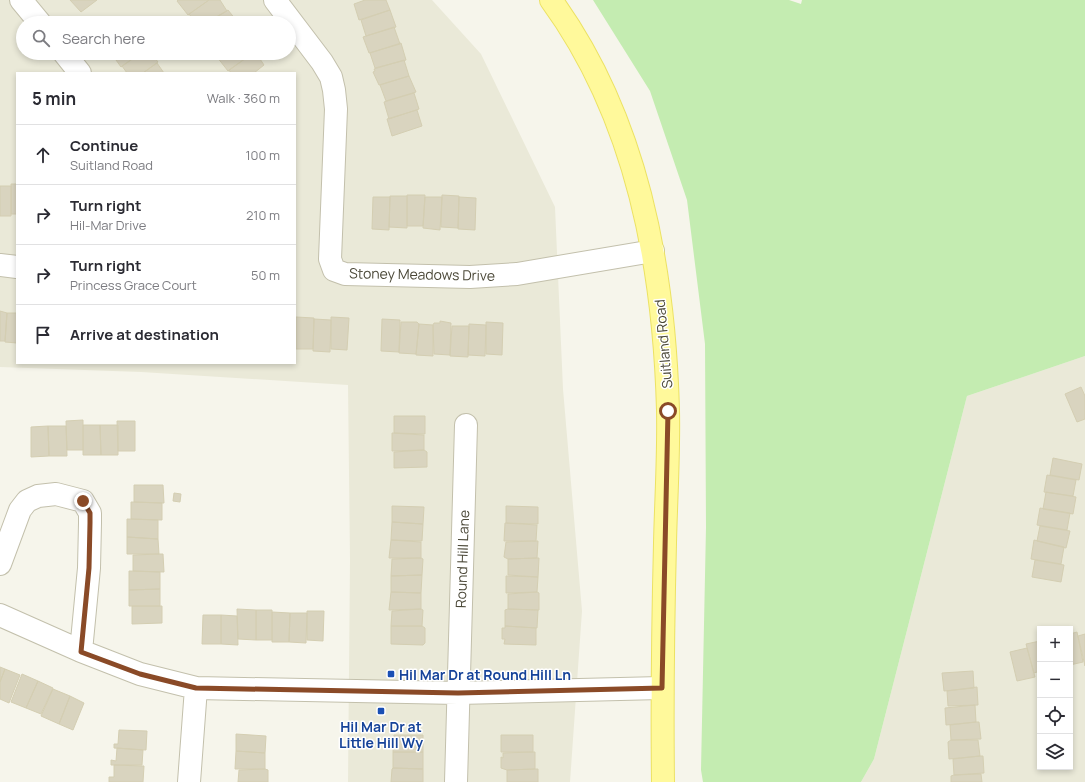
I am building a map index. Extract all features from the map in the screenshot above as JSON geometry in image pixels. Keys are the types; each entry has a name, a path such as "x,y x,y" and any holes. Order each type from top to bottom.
{"main road":[{"name":"Suitland Road","path":"551,0 571,28 615,114 637,177 653,251 663,333 668,411 662,688 663,782"}],"street":[{"path":"21,0 34,16"},
{"name":"Stoney Meadows Drive","path":"275,0 287,16"},
{"name":"Stoney Meadows Drive","path":"296,28 331,76 334,90 336,109 330,259 334,270 345,274 470,277 509,275 653,251"},
{"path":"70,60 79,72"},
{"path":"0,265 16,266"},
{"name":"Round Hill Lane","path":"456,782 466,425"},
{"path":"0,564 20,510 27,500 38,496 56,494 83,501 90,513 90,523 89,568 81,652"},
{"path":"0,615 81,652 140,674 196,688 458,693 662,688"},
{"path":"189,782 196,688"}],"shaded area":[{"path":"0,0 432,0 481,54 555,207 563,389 582,611 570,782 348,782 350,560 348,385 141,372 0,367"},
{"path":"1085,356 1085,782 861,782 874,759 967,396"}],"green space":[{"path":"593,0 789,0 801,4 802,0 1085,0 1085,356 967,396 874,759 861,782 703,782 701,770 706,527 705,344 687,200 650,91"}],"building":[{"path":"70,0 97,0 81,12"},
{"path":"209,0 188,15 177,1"},
{"path":"209,0 220,0 227,11 218,16 191,16 189,14"},
{"path":"365,0 386,0 390,10 359,20 354,4"},
{"path":"228,10 233,16 218,16"},
{"path":"390,10 396,27 366,36 361,20"},
{"path":"394,27 400,44 369,53 363,37"},
{"path":"401,43 406,60 375,68 370,53"},
{"path":"116,60 131,60 121,67"},
{"path":"131,60 156,60 158,62 144,72 126,72 122,66"},
{"path":"219,60 243,60 228,71"},
{"path":"243,60 261,60 264,65 255,72 230,72 229,70"},
{"path":"404,60 409,76 379,85 373,72 375,71 374,69"},
{"path":"157,63 163,72 144,72"},
{"path":"409,76 416,92 386,101 380,85"},
{"path":"414,93 419,109 389,119 384,102"},
{"path":"417,110 422,126 392,136 387,119"},
{"path":"11,184 16,184 16,214 11,214"},
{"path":"0,186 11,186 11,216 0,216"},
{"path":"407,195 425,195 423,226 407,226"},
{"path":"442,195 459,196 458,228 441,227"},
{"path":"390,196 407,196 407,228 389,227"},
{"path":"373,197 390,197 389,230 372,229"},
{"path":"425,197 442,197 440,230 423,228"},
{"path":"459,197 476,198 475,230 458,229"},
{"path":"0,311 7,313 5,341 0,341"},
{"path":"7,313 16,313 16,343 5,342"},
{"path":"296,317 314,318 313,349 296,349"},
{"path":"331,317 349,318 347,350 331,349"},
{"path":"314,319 331,320 330,352 313,351"},
{"path":"382,319 400,320 399,352 381,351"},
{"path":"440,321 451,323 450,355 434,354 433,325 434,323 440,323"},
{"path":"401,322 417,322 419,324 416,354 399,353"},
{"path":"486,322 503,323 502,355 486,354"},
{"path":"419,324 433,325 433,356 416,355"},
{"path":"469,324 486,325 485,356 468,355"},
{"path":"452,326 469,326 468,357 450,356"},
{"path":"1081,387 1085,396 1085,419 1077,422 1065,394"},
{"path":"394,416 425,416 425,434 394,433"},
{"path":"83,420 83,450 67,450 66,421"},
{"path":"117,421 135,421 135,451 118,451"},
{"path":"83,425 100,425 101,455 83,455"},
{"path":"100,425 118,425 118,455 101,455"},
{"path":"48,426 49,456 31,457 31,427"},
{"path":"48,426 66,426 67,456 49,456"},
{"path":"392,433 424,435 424,450 392,451"},
{"path":"424,450 427,452 427,467 394,468 394,452"},
{"path":"1053,458 1082,464 1079,480 1050,475"},
{"path":"1047,475 1076,480 1073,496 1044,492"},
{"path":"134,485 163,485 164,503 134,502"},
{"path":"1046,492 1076,497 1073,514 1043,509"},
{"path":"174,493 181,494 180,502 173,501"},
{"path":"131,502 162,503 162,520 131,519"},
{"path":"392,506 424,507 423,524 392,522"},
{"path":"506,506 538,507 538,524 506,523"},
{"path":"1040,508 1070,513 1067,530 1037,525"},
{"path":"127,519 158,520 158,539 127,537"},
{"path":"392,522 423,524 422,541 391,540"},
{"path":"505,523 537,525 536,541 504,541"},
{"path":"1040,526 1070,531 1066,548 1037,541"},
{"path":"127,537 158,539 159,554 127,554"},
{"path":"391,540 421,542 421,558 389,558"},
{"path":"1034,540 1064,547 1061,564 1031,559"},
{"path":"538,541 537,558 508,559 504,557 506,542"},
{"path":"163,554 164,572 133,571 133,555"},
{"path":"539,558 538,577 508,575 508,559"},
{"path":"392,559 423,559 422,575 391,576"},
{"path":"1035,560 1064,565 1061,582 1032,577"},
{"path":"129,571 160,572 160,589 129,590"},
{"path":"422,575 421,593 391,592 391,576"},
{"path":"506,576 538,577 537,592 506,593"},
{"path":"160,589 160,606 129,606 129,590"},
{"path":"391,592 421,593 421,609 389,610"},
{"path":"539,593 539,610 508,609 508,594"},
{"path":"132,606 162,606 162,623 132,624"},
{"path":"237,609 256,610 256,640 238,639"},
{"path":"256,610 272,610 272,640 256,640"},
{"path":"423,610 422,626 391,626 392,611"},
{"path":"505,610 538,610 537,628 505,626"},
{"path":"307,611 324,611 323,641 307,640"},
{"path":"272,612 290,613 289,642 272,642"},
{"path":"290,613 307,613 306,643 289,642"},
{"path":"203,615 221,615 221,644 202,644"},
{"path":"221,615 237,616 238,645 221,644"},
{"path":"391,626 422,626 425,628 425,643 423,645 391,644"},
{"path":"505,626 536,628 536,645 504,644 505,639 502,639 502,628 505,628"},
{"path":"1077,632 1083,662 1073,664 1073,662 1073,633"},
{"path":"1085,634 1085,666 1078,636"},
{"path":"1037,642 1037,672 1034,673 1026,644"},
{"path":"1027,648 1035,677 1017,681 1010,652"},
{"path":"0,667 5,669 0,682"},
{"path":"5,669 20,675 9,703 0,699 0,682"},
{"path":"973,671 974,688 944,691 942,673"},
{"path":"22,674 38,681 26,708 11,702"},
{"path":"38,681 53,688 41,714 26,708"},
{"path":"977,687 978,705 948,706 947,691"},
{"path":"53,689 70,696 59,724 41,716"},
{"path":"70,696 84,703 73,730 59,724"},
{"path":"975,705 976,722 946,725 945,708"},
{"path":"979,722 981,739 951,740 950,725"},
{"path":"119,730 147,731 146,750 114,748 114,744 118,744"},
{"path":"236,734 266,736 265,753 236,751"},
{"path":"394,735 423,735 423,752 393,752"},
{"path":"501,735 533,735 533,752 501,752"},
{"path":"951,740 978,740 980,756 949,759 948,742"},
{"path":"117,748 143,750 142,765 111,765 111,760 116,761"},
{"path":"236,751 265,753 265,769 235,769"},
{"path":"393,752 423,752 423,769 393,768"},
{"path":"535,752 535,769 507,770 501,768 501,757 503,758 503,753"},
{"path":"983,756 984,773 954,775 953,759"},
{"path":"114,765 144,766 143,782 109,782 109,777 114,777"},
{"path":"393,768 423,769 423,782 391,782"},
{"path":"538,769 538,782 507,782 507,770"},
{"path":"239,770 268,770 268,782 238,782"},
{"path":"981,774 982,782 951,782 951,776 954,775"}],"place":[{"name":"Hil Mar Dr at Round Hill Ln","path":"391,674"},
{"name":"Hil Mar Dr at Little Hill Wy","path":"381,711"}],"route":[{"path":"83,501 90,513 90,523 89,568 81,652 140,674 171,683 196,688 458,693 662,688 668,411"}]}
